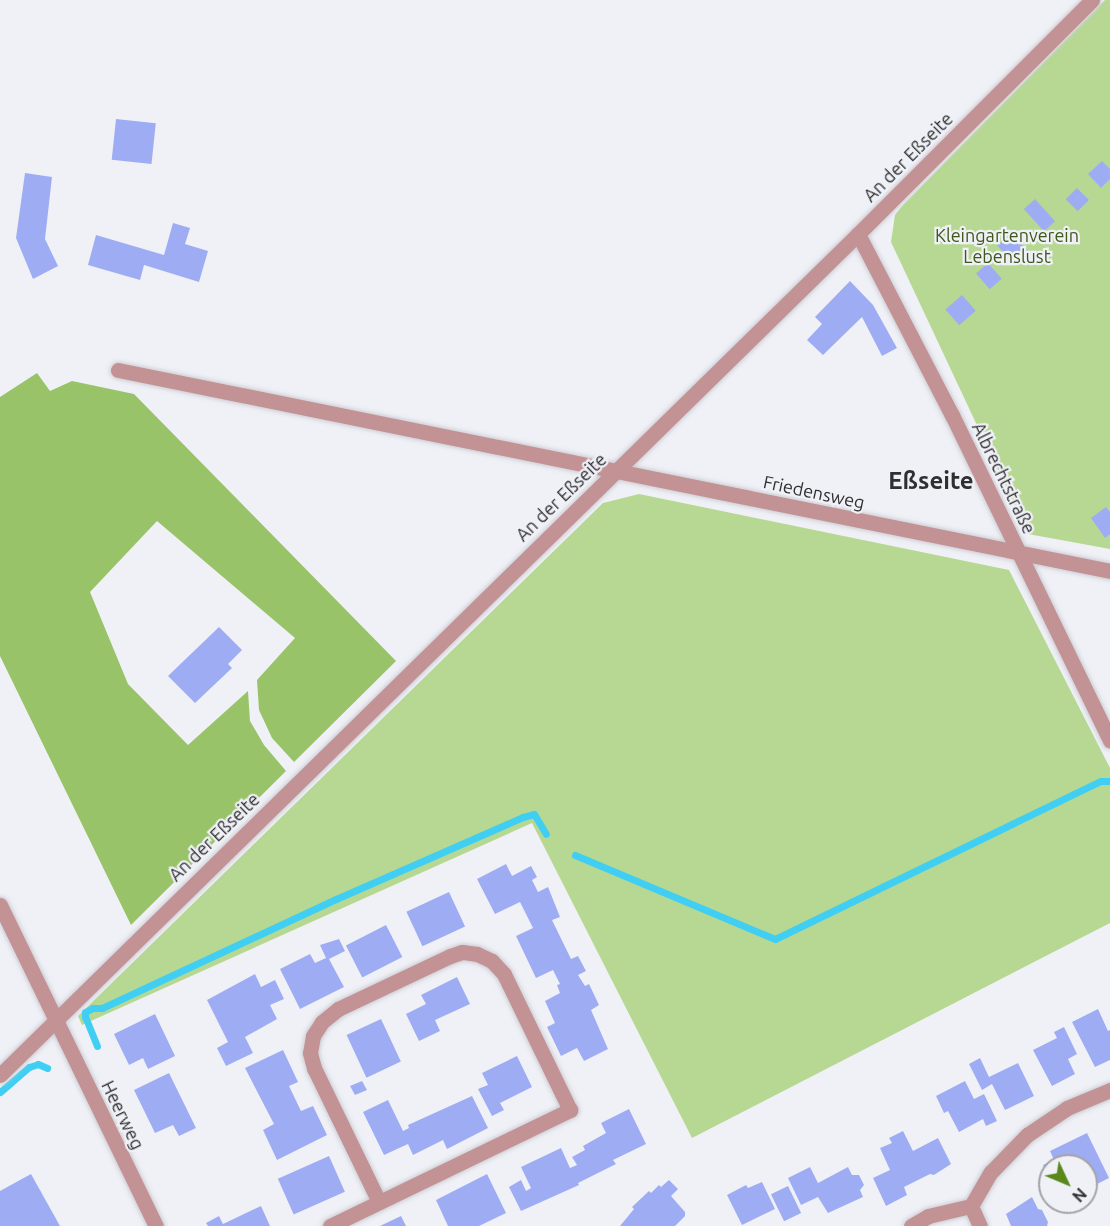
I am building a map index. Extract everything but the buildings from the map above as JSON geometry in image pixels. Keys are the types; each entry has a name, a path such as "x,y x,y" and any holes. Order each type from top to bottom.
{"street":[{"name":"An der Eßseite","path":"0,1075 858,234 1092,0"},
{"name":"Albrechtstraße","path":"858,234 952,415 1110,741"},
{"name":"Friedensweg","path":"118,370 1110,571"},
{"name":"Heerweg","path":"0,905 156,1226"},
{"path":"330,1226 570,1110 504,974 492,961 477,954 462,952 450,956 338,1009 322,1022 313,1036 310,1053 314,1068 379,1202"},
{"path":"911,1226 928,1216 971,1206 991,1172 1027,1135 1067,1108 1110,1090"},
{"path":"971,1206 980,1226"}],"green space":[{"name":"Kleingartenverein Lebenslust","path":"1105,0 1110,0 1110,549 1028,534 891,242 895,215 902,206"},
{"path":"37,373 50,391 72,381 134,394 396,661 294,762 272,738 259,710 257,680 295,638 157,521 90,592 128,684 188,745 248,691 250,721 264,745 286,771 131,925 0,656 0,397"},
{"path":"639,494 1009,570 1110,768 1110,923 692,1138 532,823 82,1025 78,1016 603,503"}],"waterway":[{"path":"575,855 775,939 1101,781 1109,781"},
{"path":"97,1046 85,1017 85,1012 93,1008 102,1008 336,899 523,817 534,814 546,834"},
{"path":"0,1092 29,1067 38,1064 47,1068"}],"district":[{"name":"Eßseite","path":"931,481"}]}
